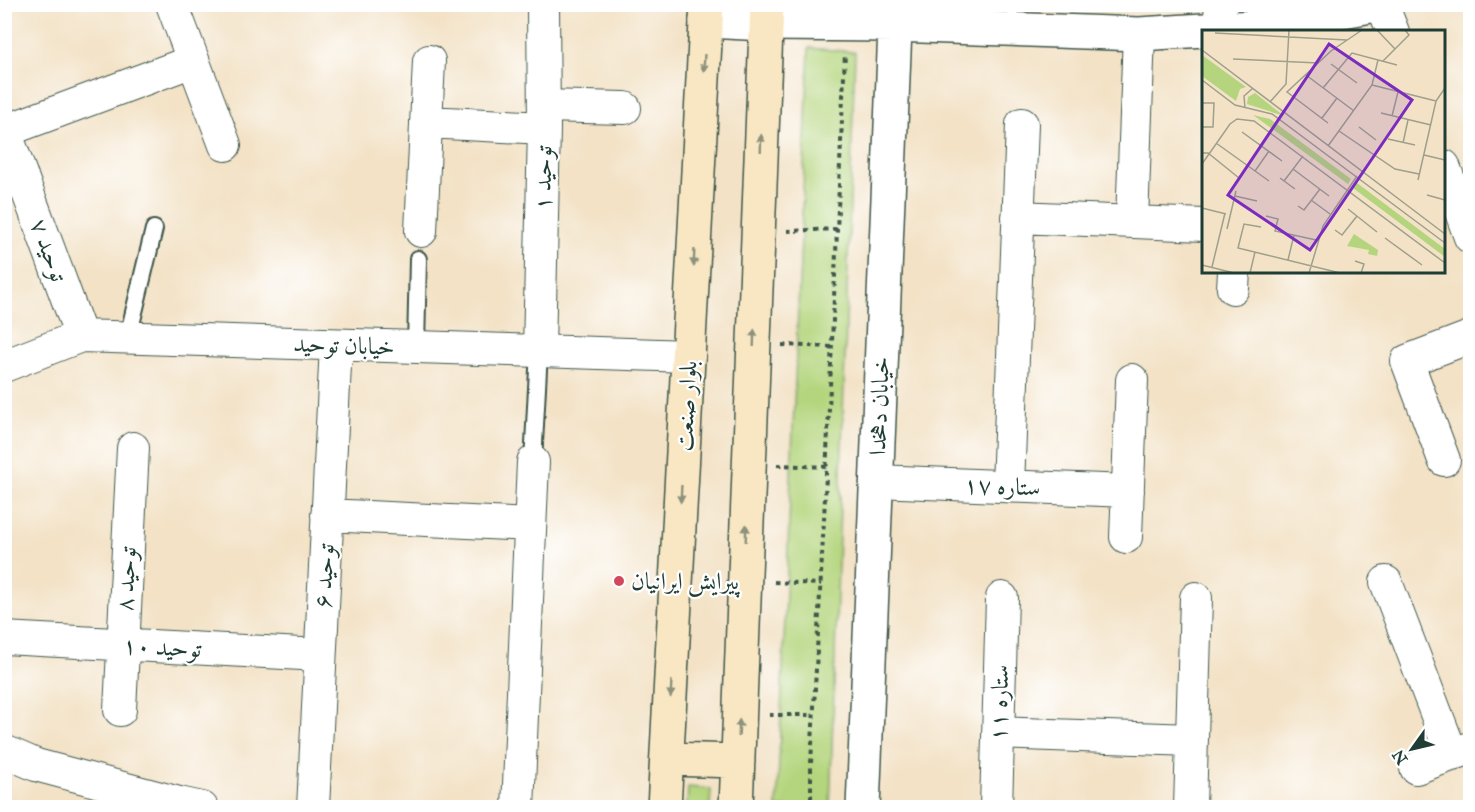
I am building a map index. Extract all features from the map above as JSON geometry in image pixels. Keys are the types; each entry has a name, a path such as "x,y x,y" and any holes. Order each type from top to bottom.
{"main road":[{"name":"بلوار صنعت","path":"664,807 706,13"},
{"path":"736,807 766,14"},
{"path":"667,759 738,761"}],"street":[{"path":"172,4 225,146"},
{"name":"توحید ۱","path":"539,351 544,117 543,4"},
{"path":"706,13 766,14 846,25 895,15 1139,34 1220,17 1253,27 1382,4 1391,30"},
{"name":"خیابان دهخدا","path":"863,807 895,15"},
{"path":"1132,221 1139,34"},
{"path":"4,131 193,61"},
{"path":"420,245 429,61"},
{"path":"426,122 544,117 625,108"},
{"path":"1008,486 1022,124"},
{"name":"توحید ۷","path":"4,131 81,336"},
{"path":"1454,173 1470,237"},
{"path":"1018,217 1202,225"},
{"name":"خیابان توحید","path":"4,366 81,336 688,356"},
{"path":"1444,460 1407,361 1470,337"},
{"name":"توحید ۶","path":"313,807 336,345"},
{"path":"1126,537 1132,380"},
{"name":"توحید ۸","path":"120,710 133,448"},
{"path":"518,807 533,462"},
{"name":"ستاره ۱۷","path":"876,481 1128,491"},
{"path":"327,515 530,525"},
{"path":"1386,582 1461,751 1416,768"},
{"name":"ستاره ۱۱","path":"996,807 1002,598"},
{"path":"1190,807 1196,598"},
{"name":"توحید ۱۰","path":"4,638 321,655"},
{"path":"999,733 1192,740"},
{"path":"4,751 36,765 187,806"}],"lane":[{"path":"128,337 154,229"},
{"path":"416,347 420,245"},
{"path":"533,462 539,351"}],"path":[{"path":"811,807 846,25"},
{"path":"758,230 783,232 837,229"},
{"path":"779,345 832,347"},
{"path":"773,465 827,467"},
{"path":"744,580 821,584"},
{"path":"739,711 759,715 814,715"}],"green space":[{"path":"809,48 855,52 830,807 777,808"},
{"path":"688,787 711,789 710,807 687,807"}],"place":[{"name":"پیرایش ایرانیان","path":"619,581"}]}
